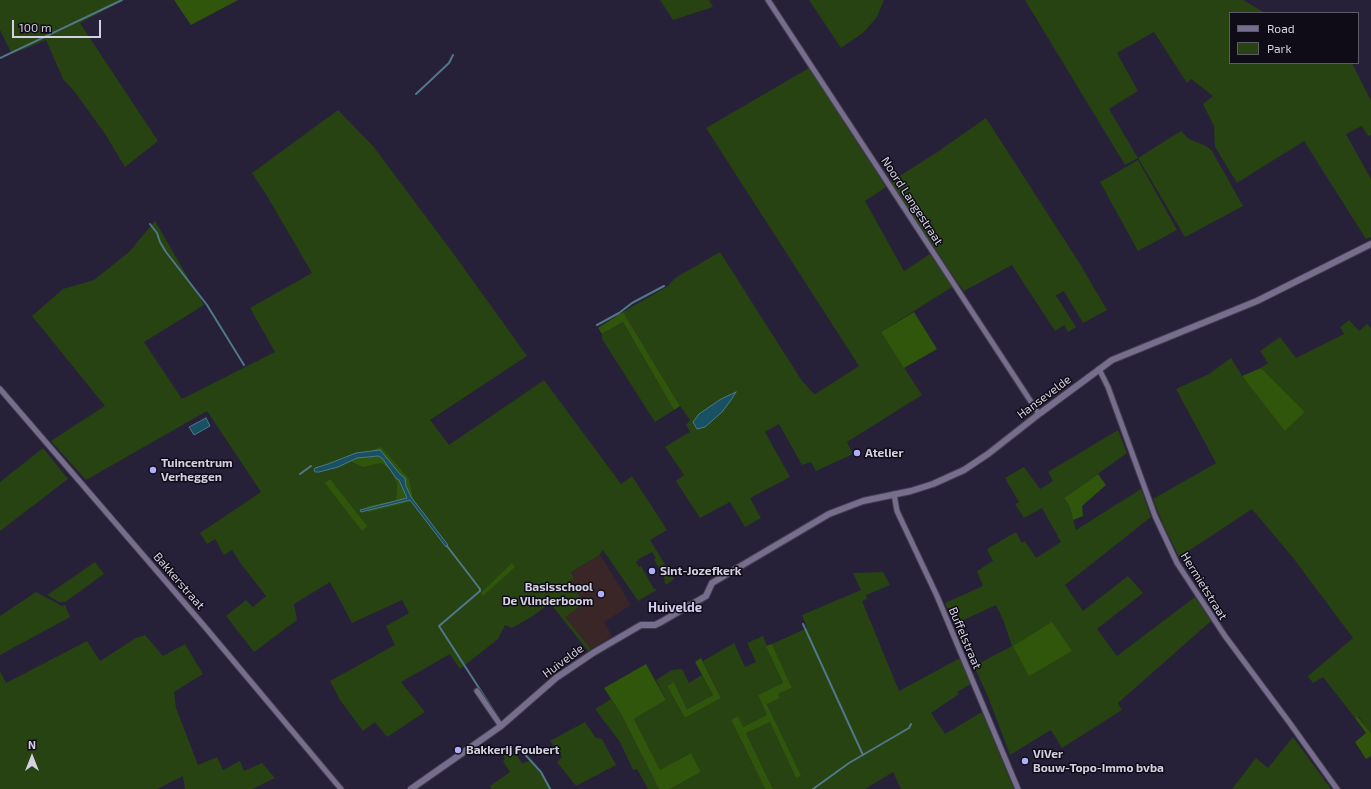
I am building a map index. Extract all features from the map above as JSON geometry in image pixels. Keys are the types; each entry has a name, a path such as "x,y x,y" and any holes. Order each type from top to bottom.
{"street":[{"name":"Noord Langestraat","path":"768,0 1039,414"},
{"name":"Hansevelde","path":"734,570 836,511 863,501 911,491 933,484 964,470 988,454 1099,369 1124,355 1281,290 1371,244"},
{"name":"Hermietstraat","path":"1099,369 1108,387 1155,516 1177,562 1224,636 1289,722 1336,789"},
{"name":"Bakkerstraat","path":"0,389 205,627 341,789"},
{"name":"Buffelstraat","path":"894,494 897,511 937,596 1018,789"},
{"name":"Huivelde","path":"411,789 501,726 567,670 641,625 661,622 706,596 712,583 734,570"},
{"path":"478,691 501,726"}],"shaded area":[{"name":"Basisschool De Vlinderboom","path":"599,553 631,605 604,622 612,636 591,649 565,617 584,604 570,581 571,572 598,556"}],"green space":[{"path":"0,0 124,0 80,23 158,141 125,167 105,134 75,92 63,79 46,40 12,54 0,30"},
{"path":"174,0 238,0 191,25"},
{"path":"660,0 709,0 713,7 673,20"},
{"path":"809,0 884,0 877,17 863,33 841,48"},
{"path":"1025,0 1243,0 1263,12 1229,12 1229,64 1352,64 1371,101 1371,135 1368,136 1362,126 1346,134 1371,179 1371,237 1366,239 1304,141 1237,183 1215,147 1214,126 1203,104 1213,96 1191,79 1187,83 1154,32 1117,53 1138,91 1109,109 1138,158 1125,165"},
{"path":"809,68 886,187 865,201 904,271 930,254 952,287 881,332 922,395 847,442 853,454 816,471 811,462 802,465 779,424 765,432 790,477 750,498 761,518 745,527 730,502 700,518 676,481 684,475 665,447 690,432 686,425 690,420 623,312 668,286 675,278 720,252 802,381 813,393 815,394 859,366 706,128"},
{"path":"338,110 373,146 453,253 527,356 430,420 449,445 544,380 621,484 632,476 667,530 650,540 674,579 666,585 654,559 656,558 652,552 639,559 636,562 639,567 641,566 654,589 657,590 638,601 603,550 598,556 571,572 574,579 570,581 584,604 565,617 591,649 588,651 550,603 533,616 512,628 505,625 498,639 460,669 450,654 401,682 425,712 387,737 375,722 363,731 340,700 330,681 395,645 386,626 409,613 402,600 352,623 330,582 294,604 297,620 254,652 226,616 246,600 253,607 266,596 232,550 224,555 215,539 207,544 200,533 261,492 207,411 86,480 51,441 105,406 32,316 63,289 94,280 129,252 155,221 204,305 144,342 182,399 275,352 250,308 312,273 252,173","holes":["381,463 409,479 414,501 368,506 396,500 397,484 390,470"]},
{"path":"986,118 1080,264 1107,310 1083,323 1064,291 1055,296 1076,327 1068,332 1064,325 1055,331 1012,265 964,291 890,182 936,153"},
{"path":"1181,131 1189,139 1206,146 1212,151 1243,206 1185,237 1138,158"},
{"path":"1138,160 1177,230 1138,251 1100,182"},
{"path":"623,312 680,406 674,410 623,322 602,334 598,328"},
{"path":"914,312 937,349 904,368 881,332"},
{"path":"1349,320 1359,331 1367,324 1371,328 1371,733 1358,716 1355,718 1323,677 1313,683 1308,676 1353,638 1294,559 1252,509 1179,557 1153,499 1216,463 1176,389 1209,374 1231,358 1242,376 1286,430 1305,412 1261,368 1268,363 1260,351 1280,337 1296,358 1344,334 1340,327"},
{"path":"623,322 674,410 655,422 602,339 602,334"},
{"path":"1261,368 1305,412 1285,431 1242,376"},
{"path":"1118,430 1127,453 1064,498 1070,507 1076,530 1141,489 1151,517 1065,585 1083,611 1128,576 1143,593 1097,629 1117,656 1195,597 1211,621 1118,703 1122,710 1062,748 1051,730 1010,755 989,699 974,666 1012,646 1004,622 996,605 955,624 945,603 983,586 977,571 993,561 987,549 1016,532 1022,543 1025,541 1036,558 1061,542 1042,508 1024,518 1015,504 1019,502 1005,478 1024,467 1040,489 1053,481 1048,472"},
{"path":"381,447 409,479 414,501 368,512 367,506 396,500 397,484 390,470 381,463 363,467 348,460 354,456"},
{"path":"43,448 68,479 0,531 0,482"},
{"path":"1098,474 1106,485 1082,506 1083,516 1073,520 1070,507 1064,498"},
{"path":"330,479 367,526 362,531 325,483"},
{"path":"95,562 104,574 65,602 59,602 47,595"},
{"path":"512,563 515,567 483,596 481,593"},
{"path":"883,572 890,585 866,595 867,599 862,601 899,691 960,658 971,684 957,692 959,694 931,713 945,734 982,712 1014,789 901,789 893,772 865,789 773,789 746,733 770,721 796,778 800,776 767,703 779,698 778,694 792,688 772,644 807,628 802,615 861,590 853,573"},
{"path":"36,592 62,606 65,605 70,617 0,655 0,616"},
{"path":"1052,622 1072,651 1029,676 1013,646"},
{"path":"145,635 163,656 185,644 203,674 174,692 176,708 198,765 217,757 223,770 240,761 244,771 262,763 275,778 252,789 185,789 183,776 157,789 0,789 0,671 6,683 87,641 100,661 136,638"},
{"path":"763,636 783,684 758,695 767,715 743,727 731,720 765,789 670,789 701,772 691,753 660,771 634,719 666,700 656,680 672,670 682,669 689,683 702,675 713,695 687,709 674,682 667,686 685,718 721,698 703,661 734,643 745,667 756,662 747,643"},
{"path":"772,644 792,688 778,694 780,698 767,704 801,776 796,778 770,722 746,733 773,789 765,789 731,720 738,716 743,727 767,715 758,695 783,683 766,646"},
{"path":"701,658 721,698 685,718 667,686 674,682 687,709 713,695 695,662"},
{"path":"646,664 666,700 634,719 660,770 691,753 701,772 670,789 659,789 621,714 604,688"},
{"path":"611,699 621,714 659,789 648,789 637,769 633,770 620,742 595,709"},
{"path":"1357,716 1371,733 1371,756 1366,759 1355,742 1366,733 1355,718"},
{"path":"585,722 596,738 602,739 616,765 576,786 557,762 562,757 550,741"},
{"path":"1293,737 1331,789 1232,789 1256,758 1268,768"},
{"path":"510,751 513,756 516,754 522,763 530,761 552,789 491,789 490,786 510,772 503,761 505,759 503,756"}],"water":[{"path":"736,392 722,412 705,427 697,429 693,422 699,414 721,399"},
{"path":"206,418 210,426 194,435 189,427"},
{"path":"380,450 405,478 406,486 411,497 448,545 446,547 410,500 361,512 360,510 407,498 399,480 382,458 378,456 357,458 338,467 319,472 315,472 314,470 315,468 356,453"}],"waterway":[{"path":"0,58 122,0"},
{"path":"416,94 449,63 453,55"},
{"path":"150,224 157,233 166,252 207,305 244,365"},
{"path":"597,325 619,313 632,303 664,286"},
{"path":"300,474 311,466"},
{"path":"447,546 480,591 439,626 499,719"},
{"path":"803,624 863,755"},
{"path":"813,789 849,763 909,728 911,724"},
{"path":"520,749 541,772 550,789"}],"place":[{"name":"Atelier","path":"857,453"},
{"name":"Tuincentrum Verheggen","path":"153,470"},
{"name":"Sint-Jozefkerk","path":"652,571"},
{"name":"Basisschool De Vlinderboom","path":"601,594"},
{"name":"Bakkerij Foubert","path":"458,750"},
{"name":"ViVer Bouw-Topo-Immo bvba","path":"1025,761"}],"district":[{"name":"Huivelde","path":"675,608"}]}
